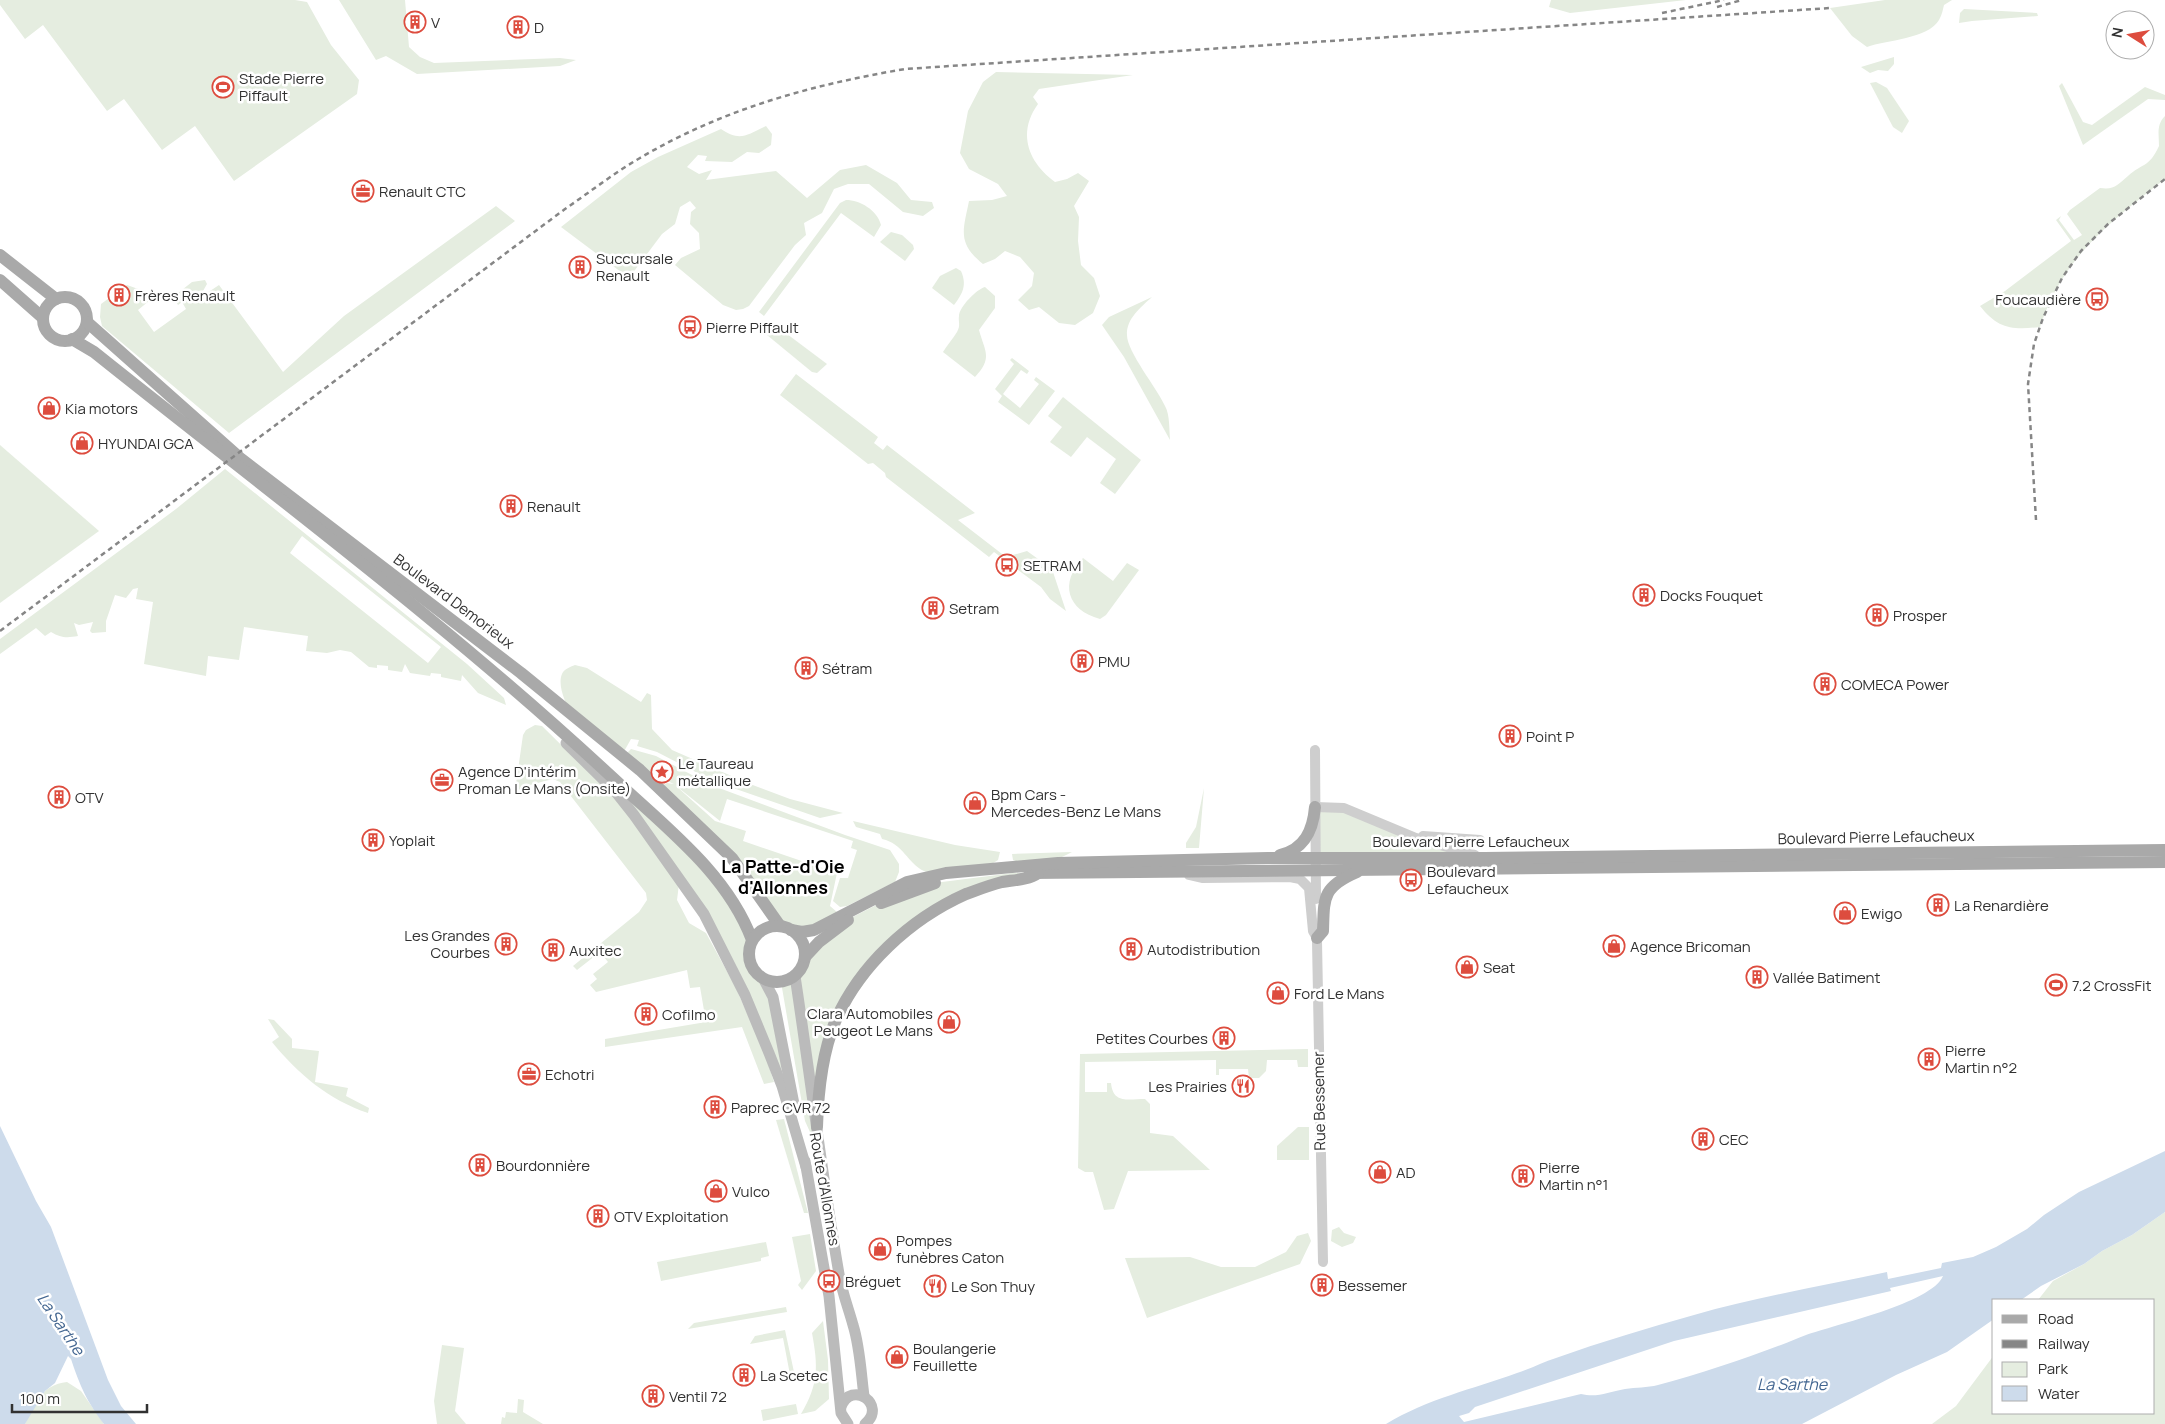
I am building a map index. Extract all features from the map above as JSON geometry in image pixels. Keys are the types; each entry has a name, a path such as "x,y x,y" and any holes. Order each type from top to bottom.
{"main road":[{"path":"0,255 56,299"},
{"path":"0,280 43,318 47,331 58,339 72,339 83,331 86,322 86,311 78,300 64,297 56,299 47,306 43,318"},
{"name":"Boulevard Demorieux","path":"86,322 240,458 521,673 640,770 732,858 785,928"},
{"name":"Boulevard Demorieux","path":"72,339 94,352 480,661 588,755 709,870 744,917 752,940"},
{"path":"480,661 615,791 690,892 704,914 745,995 782,1086 806,1167"},
{"path":"1268,858 1291,852 1306,839 1312,829 1315,807"},
{"name":"Boulevard Pierre Lefaucheux","path":"785,928 802,932 814,930 897,886 946,872 1058,863 1268,858 1485,858 2165,850"},
{"name":"Boulevard Pierre Lefaucheux","path":"805,957 819,942 843,922 888,899 934,883 1013,873 2165,862"},
{"path":"1317,939 1323,932 1324,900 1327,894 1344,879 1362,871"},
{"path":"817,1127 817,1100 826,1054 835,1023 852,991 869,966 895,941 930,914 966,894 1000,883 1032,877 1039,872"},
{"path":"764,928 785,928 801,941 805,957 802,968 789,980 777,983 764,980 752,969 749,963 748,951 752,940 764,928"},
{"name":"Route d'Allonnes","path":"795,976 839,1276 844,1299 854,1326 864,1396 870,1402 873,1411 867,1424"},
{"name":"Route d'Allonnes","path":"764,980 773,997 806,1167 828,1296 842,1417 848,1424"},
{"path":"841,1407 849,1397 857,1394 864,1396"}],"street":[{"path":"1314,750 1316,858"},
{"path":"1315,807 1344,808 1390,829 1485,858"},
{"path":"1390,829 1424,836 1480,840"},
{"name":"Rue Bessemer","path":"1316,858 1323,1262"},
{"path":"1177,872 1202,878 1275,877 1300,879 1310,888 1313,931 1317,939"}],"green space":[{"name":"Stade Pierre Piffault","path":"0,0 295,0 307,2 331,45 359,80 357,94 234,181 195,126 162,150 124,99 107,111 43,25 25,39 0,5"},
{"path":"339,0 405,0 409,47 420,57 434,63 560,58 576,60 560,66 417,74 386,56 376,60"},
{"path":"1551,0 1686,0 1570,13 1549,7"},
{"path":"1885,0 1952,0 1944,5 1942,14 1934,26 1926,31 1906,38 1867,47 1852,36 1830,8"},
{"path":"1964,9 2037,13 2038,16 1959,23 1960,13"},
{"path":"1894,57 1894,64 1888,71 1878,70 1870,73 1861,67"},
{"path":"996,72 1133,75 1039,89 1033,97 1038,104 1028,126 1027,136 1028,146 1038,165 1055,182 1067,179 1078,173 1089,181 1074,206 1079,217 1078,241 1081,265 1094,278 1100,296 1093,313 1075,325 1059,323 1039,307 1029,310 1018,300 1032,286 1034,273 1020,257 1005,251 995,259 983,264 969,250 966,243 964,229 969,201 992,200 1007,196 998,184 969,169 960,153 968,111 983,82"},
{"path":"1876,82 1887,88 1909,121 1902,133 1893,127 1870,83"},
{"path":"2062,83 2083,122 2092,125 2145,87 2165,95 2165,100 2148,99 2083,145 2059,86"},
{"path":"2165,116 2165,179 2125,211 2090,243 2061,281 2040,327 2013,328 2000,324 1987,314 1980,306 2005,291 2071,241 2056,220 2061,216 2059,220 2074,240 2082,235 2067,214 2070,210 2100,188 2116,186 2152,158 2159,146 2159,127"},
{"path":"766,126 772,134 771,145 759,153 747,152 732,162 705,161 707,156 698,155 687,167 699,174 712,170 706,180 776,171 807,198 840,170 866,165 897,183 911,200 932,202 934,208 923,216 903,212 869,184 848,184 834,189 822,213 804,223 806,235 795,245 749,306 736,310 723,305 675,265 681,258 700,249 699,233 690,224 691,212 696,208 690,201 680,207 675,224 662,234 629,278 561,227 631,172 658,157 721,129 733,135 744,136"},
{"path":"846,200 862,204 876,215 881,225 874,237 841,213 764,316 759,312 840,203"},
{"path":"496,206 515,221 229,433 102,326 100,317 101,304 127,285 141,290 140,300 149,301 138,310 154,332 186,309 182,302 178,305 173,297 192,282 205,280 207,284 203,291 204,295 219,285 283,372 344,316"},
{"path":"891,232 902,235 913,245 914,249 905,261 880,242"},
{"path":"956,268 961,271 964,285 960,297 954,305 932,288 940,276"},
{"path":"985,287 995,296 995,308 979,330 986,360 975,377 943,352 958,330 960,312 965,303"},
{"path":"1152,297 1139,309 1132,319 1127,329 1127,335 1132,351 1167,410 1170,440 1124,357 1102,325 1109,317"},
{"path":"775,325 827,364 817,373 812,372 767,335"},
{"path":"1012,358 1029,371 1027,374 1021,370 1003,394 1020,408 1039,384 1034,380 1036,377 1055,391 1029,425 998,402 1002,396 995,389 1014,364 1010,360"},
{"path":"796,374 878,437 874,443 883,450 887,445 975,513 958,520 1006,557 1027,551 1052,569 1066,611 1050,599 1041,587 994,552 989,557 886,477 885,473 873,463 868,464 780,395"},
{"path":"1063,397 1141,460 1115,494 1100,483 1116,459 1087,437 1071,457 1050,442 1062,427 1048,416"},
{"path":"0,445 99,531 0,603"},
{"path":"225,469 467,664 504,698 506,705 478,693 462,675 461,681 441,677 441,674 431,673 430,676 410,673 405,664 402,672 388,670 388,666 377,665 377,668 369,667 351,652 340,650 327,653 306,651 308,636 244,627 239,660 208,656 206,676 144,664 153,602 136,599 138,588 133,589 126,598 115,595 106,621 106,632 92,633 90,631 93,622 79,625 74,623 78,636 71,637 51,632 45,636 36,628 0,654 0,639 176,509","holes":["302,536 441,647 428,663 290,553"]},
{"path":"1083,558 1113,581 1127,563 1139,570 1106,615 1100,619 1080,609 1070,594 1071,577 1075,567"},
{"path":"575,665 587,668 641,702 647,693 651,695 652,729 672,750 790,799 843,813 820,818 713,781 657,752 637,746 639,740 631,739 622,755 584,726 573,715 568,706 561,689 561,679 562,674 567,668"},
{"path":"535,725 542,726 619,802 679,884 677,900 689,923 706,933 735,986 765,1054 774,1082 764,1084 742,1027 605,1047 605,1039 706,1022 700,987 690,988 687,970 596,992 590,985 597,979 593,974 608,962 600,952 577,970 573,966 639,912 647,900 646,893 560,782 553,779 526,786 527,791 517,789 516,784 523,735 526,730"},
{"path":"631,749 656,756 711,785 890,850 899,864 899,872 895,882 847,906 840,907 833,901 840,878 848,878 857,850 851,848 853,841 727,799 720,821 675,785 715,821 746,831 743,841 837,873 830,906 837,912 814,930 785,927 732,858 661,786 667,783 674,784 667,781 658,784 625,755"},
{"path":"608,774 649,812 744,917 750,945 749,963 755,973 764,980 781,1035 782,1086 704,914"},
{"path":"1204,788 1199,848 1186,848 1186,843 1196,827"},
{"path":"1328,806 1485,858 1316,858 1315,807"},
{"path":"853,821 955,845 1000,852 998,860 990,865 945,871 924,871 918,868 895,845 882,839 880,834 856,827"},
{"path":"1072,852 1051,861 1035,863 1013,860 1012,854"},
{"path":"1039,872 966,894 895,941 835,1023 814,1141 805,1121 781,982 795,976 804,963 843,922 888,899 934,883 1013,873"},
{"path":"268,1019 274,1020 292,1039 292,1048 319,1051 315,1082 348,1088 346,1096 369,1108 368,1113 354,1108 327,1093 292,1065 272,1042 279,1037"},
{"path":"1308,1049 1308,1067 1298,1067 1297,1060 1267,1060 1266,1071 1259,1078 1249,1078 1248,1069 1219,1069 1219,1075 1216,1075 1216,1060 1085,1062 1085,1092 1107,1092 1107,1083 1111,1083 1112,1090 1122,1099 1145,1099 1150,1104 1150,1133 1173,1136 1210,1170 1128,1171 1114,1209 1104,1210 1093,1172 1085,1172 1078,1168 1080,1054"},
{"path":"784,1119 808,1213 804,1213 776,1120"},
{"path":"1298,1127 1309,1127 1309,1160 1277,1160 1277,1146"},
{"path":"2165,1212 2165,1424 1932,1424 1956,1406 1992,1358 1992,1414 2155,1414 2155,1299 2039,1299 2053,1281 2132,1235"},
{"path":"1339,1227 1344,1233 1356,1237 1353,1243 1342,1247 1331,1241 1332,1230"},
{"path":"1308,1233 1311,1241 1300,1264 1147,1318 1125,1258 1190,1257 1221,1267 1255,1267 1286,1252 1297,1236"},
{"path":"810,1234 816,1271 802,1290 798,1285 801,1281 792,1237"},
{"path":"766,1242 769,1256 761,1258 761,1261 661,1281 657,1262"},
{"path":"786,1307 787,1312 688,1329 694,1323"},
{"path":"823,1321 828,1360 829,1399 815,1411 801,1414 811,1393 816,1375 812,1333"},
{"path":"785,1330 794,1372 791,1380 783,1338 750,1344 755,1336"},
{"path":"442,1345 464,1348 455,1411 466,1424 437,1424 434,1401"},
{"path":"67,1382 81,1391 104,1424 25,1424 36,1402 45,1391 58,1384"},
{"path":"518,1399 524,1400 523,1412 543,1424 501,1424 502,1417 505,1418 506,1412 517,1413"},
{"path":"796,1404 798,1414 763,1421 761,1410"}],"water":[{"name":"La Sarthe","path":"0,1126 36,1201 51,1227 108,1380 121,1406 136,1424 104,1424 88,1401 71,1359 68,1356 55,1383 45,1391 25,1424 0,1424"},
{"name":"La Sarthe","path":"2165,1151 2165,1212 2132,1235 2102,1251 2084,1264 2041,1286 2022,1299 1992,1299 1992,1320 1947,1352 1896,1375 1802,1424 1386,1424 1402,1415 1450,1395 1590,1346 1676,1320 1766,1297 1887,1272 1888,1279 1941,1268 1942,1263 1973,1257 1996,1247 2027,1229 2044,1215 2079,1192","holes":["1943,1276 1935,1286 1921,1295 1881,1312 1806,1335 1736,1361 1674,1381 1597,1395 1581,1394 1464,1422 1459,1416 1469,1413 1475,1407 1674,1341 1891,1291 1890,1288"]}],"railway":[{"path":"1662,13 1724,0"},
{"path":"1717,7 1742,0"},
{"path":"0,631 611,176 671,141 703,126 768,101 870,75 905,69 1830,8"},
{"path":"2036,520 2028,384 2034,344 2043,318 2062,278 2081,251 2108,224 2165,179"}],"place":[{"name":"V","path":"415,22"},
{"name":"D","path":"518,27"},
{"name":"Stade Pierre Piffault","path":"223,87"},
{"name":"Renault CTC","path":"363,191"},
{"name":"Succursale Renault","path":"580,267"},
{"name":"Frères Renault","path":"119,295"},
{"name":"Foucaudière","path":"2097,299"},
{"name":"Pierre Piffault","path":"690,327"},
{"name":"Kia motors","path":"49,408"},
{"name":"HYUNDAI GCA","path":"82,443"},
{"name":"Renault","path":"511,506"},
{"name":"SETRAM","path":"1007,565"},
{"name":"Docks Fouquet","path":"1644,595"},
{"name":"Setram","path":"933,608"},
{"name":"Prosper","path":"1877,615"},
{"name":"PMU","path":"1082,661"},
{"name":"Sétram","path":"806,668"},
{"name":"COMECA Power","path":"1825,684"},
{"name":"Point P","path":"1510,736"},
{"name":"Le Taureau métallique","path":"662,772"},
{"name":"Agence D'intérim Proman Le Mans (Onsite)","path":"442,780"},
{"name":"OTV","path":"59,797"},
{"name":"Bpm Cars - Mercedes-Benz Le Mans","path":"975,803"},
{"name":"Yoplait","path":"373,840"},
{"name":"Boulevard Lefaucheux","path":"1411,880"},
{"name":"La Renardière","path":"1938,905"},
{"name":"Ewigo","path":"1845,913"},
{"name":"Les Grandes Courbes","path":"506,944"},
{"name":"Agence Bricoman","path":"1614,946"},
{"name":"Autodistribution","path":"1131,949"},
{"name":"Auxitec","path":"553,950"},
{"name":"Seat","path":"1467,967"},
{"name":"Vallée Batiment","path":"1757,977"},
{"name":"7.2 CrossFit","path":"2056,985"},
{"name":"Ford Le Mans","path":"1278,993"},
{"name":"Cofilmo","path":"646,1014"},
{"name":"Clara Automobiles Peugeot Le Mans","path":"949,1022"},
{"name":"Petites Courbes","path":"1224,1038"},
{"name":"Pierre Martin n°2","path":"1929,1059"},
{"name":"Echotri","path":"529,1074"},
{"name":"Les Prairies","path":"1243,1086"},
{"name":"Paprec CVR 72","path":"715,1107"},
{"name":"CEC","path":"1703,1139"},
{"name":"Bourdonnière","path":"480,1165"},
{"name":"AD","path":"1380,1172"},
{"name":"Pierre Martin n°1","path":"1523,1176"},
{"name":"Vulco","path":"716,1191"},
{"name":"OTV Exploitation","path":"598,1216"},
{"name":"Pompes funèbres Caton","path":"880,1249"},
{"name":"Bréguet","path":"829,1281"},
{"name":"Bessemer","path":"1322,1285"},
{"name":"Le Son Thuy","path":"935,1286"},
{"name":"Boulangerie Feuillette","path":"897,1357"},
{"name":"La Scetec","path":"744,1375"},
{"name":"Ventil 72","path":"653,1396"}],"district":[{"name":"La Patte-d'Oie d'Allonnes","path":"783,876"}]}
